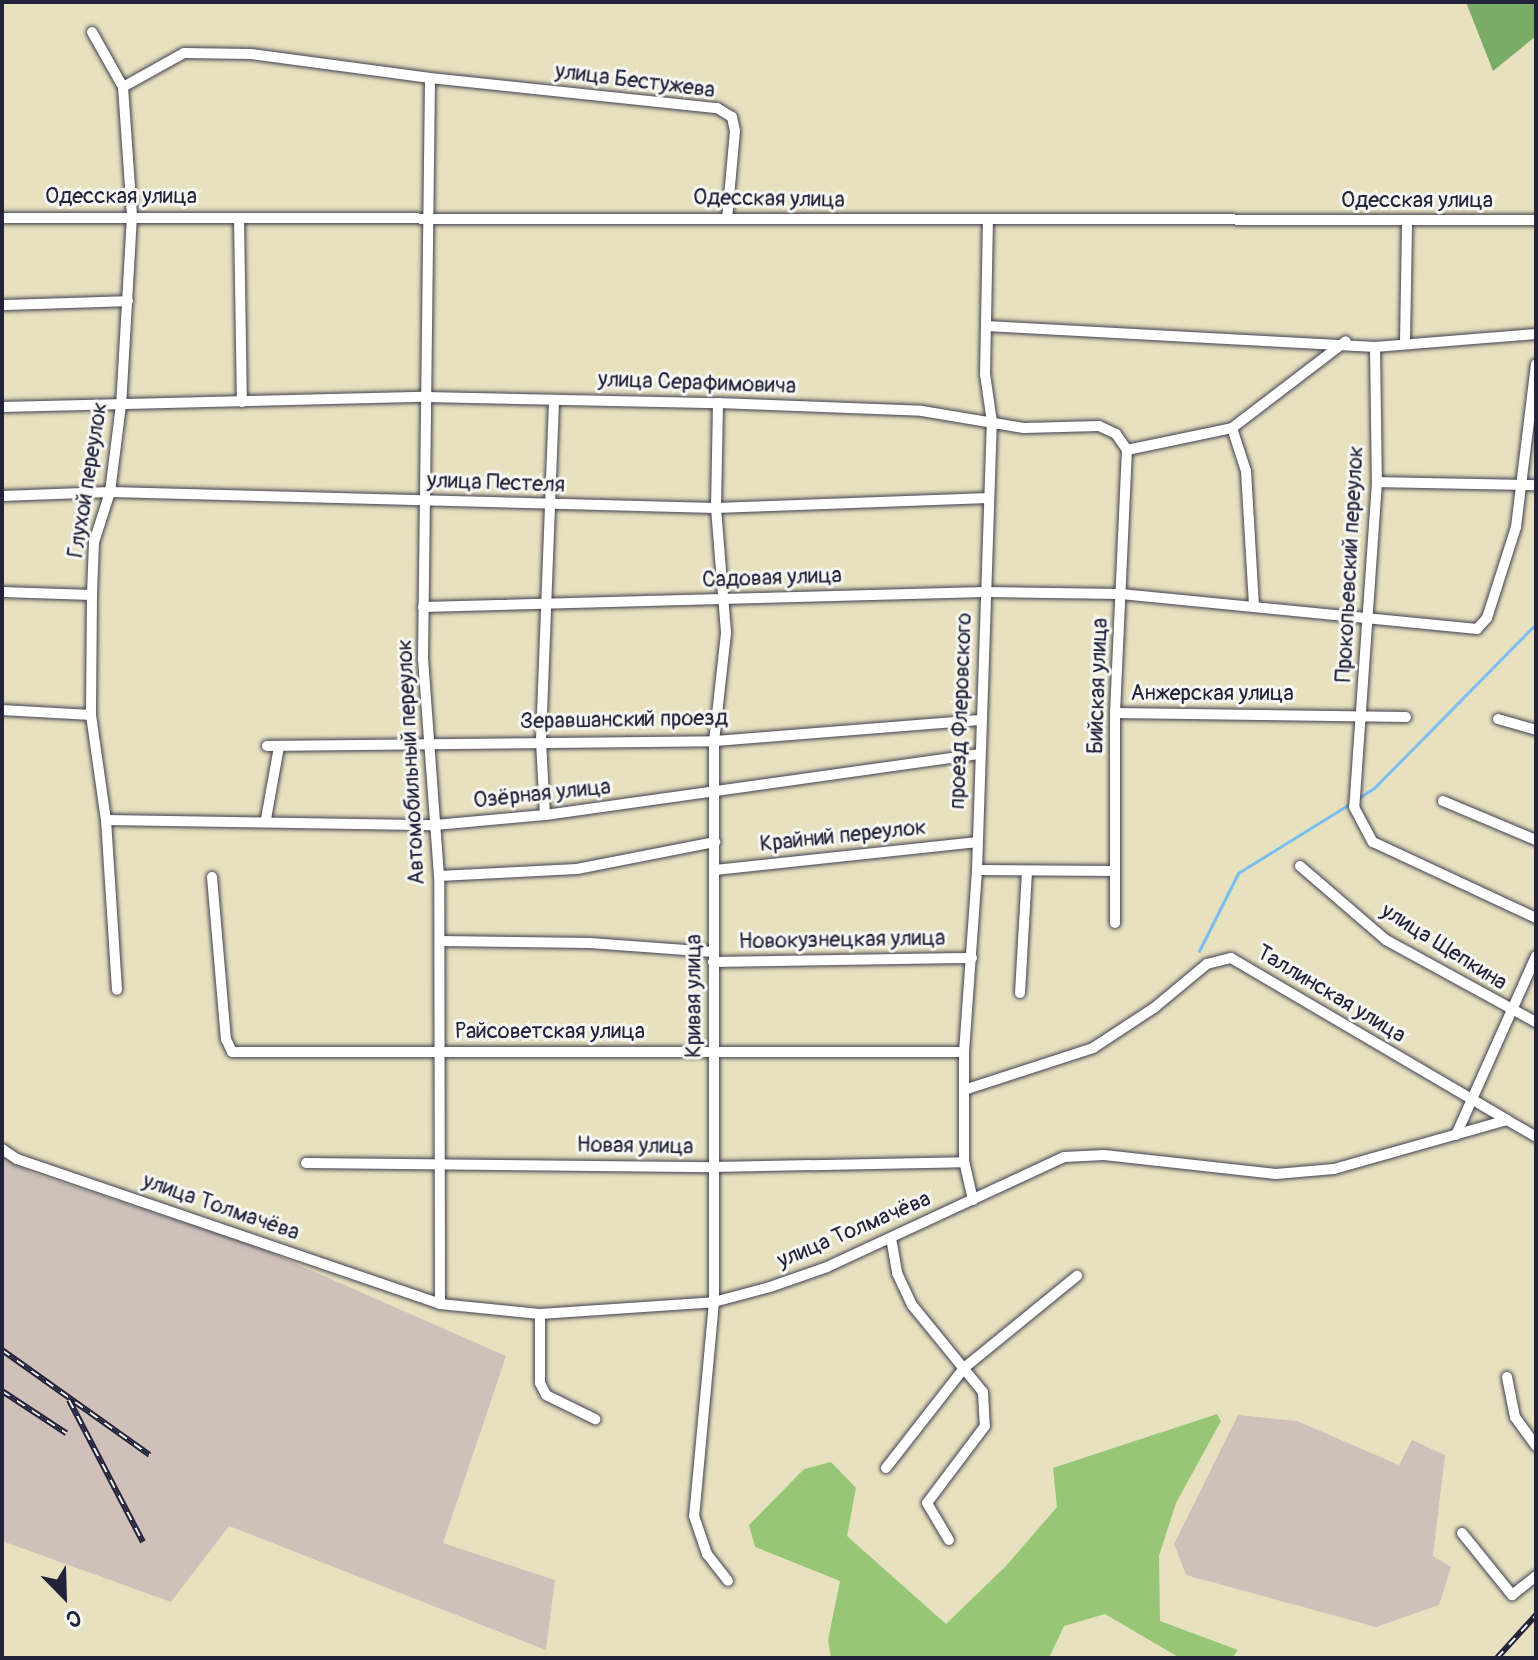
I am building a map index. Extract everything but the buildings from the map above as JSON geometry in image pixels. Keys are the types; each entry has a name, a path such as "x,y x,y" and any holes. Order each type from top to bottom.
{"street":[{"name":"Глухой переулок","path":"92,32 123,87 132,216 121,405 110,492 94,542 92,595 91,715 106,820 117,990"},
{"name":"улица Бестужева","path":"123,87 184,53 251,54 430,78 717,108 732,117 735,131 727,219"},
{"path":"430,78 431,217"},
{"name":"Одесская улица","path":"2,218 431,217 988,222 1536,220"},
{"name":"Автомобильный переулок","path":"431,217 422,500 429,745 439,876 442,1052 440,1304"},
{"path":"239,218 242,402"},
{"path":"1405,341 1407,221"},
{"name":"проезд Флеровского","path":"973,1200 964,1162 964,1052 977,870 992,422 985,374 988,222"},
{"path":"2,305 128,301"},
{"path":"986,326 1346,341 1375,347 1405,341 1536,334"},
{"path":"1127,450 1232,428 1346,341"},
{"name":"Прокопьевский переулок","path":"1375,347 1377,482 1364,620 1362,716 1353,804 1373,842 1536,918"},
{"path":"1523,485 1536,364"},
{"name":"улица Серафимовича","path":"2,407 424,397 718,403 922,411 1024,428 1099,426 1116,434 1127,450"},
{"path":"545,815 541,740 553,506 554,400"},
{"name":"Кривая улица","path":"718,403 716,508 724,671 714,741 714,1302 694,1516 707,1554 728,1581"},
{"path":"1232,428 1246,471 1254,607"},
{"name":"Бийская улица","path":"1115,923 1115,713 1127,450"},
{"path":"1377,482 1536,485"},
{"name":"Садовая улица","path":"423,607 985,592 1121,594 1477,629 1487,618 1523,485"},
{"name":"улица Пестеля","path":"2,496 110,492 716,508 989,498"},
{"path":"2,592 92,595"},
{"path":"2,710 91,715"},
{"name":"Анжерская улица","path":"1115,713 1406,717"},
{"path":"1498,719 1536,730"},
{"name":"Зеравшанский проезд","path":"267,746 429,745 541,740 714,741 981,720"},
{"path":"266,819 279,747"},
{"name":"Озёрная улица","path":"106,820 266,819 435,825 545,815 979,754"},
{"path":"1443,801 1536,840"},
{"path":"439,876 577,869 715,842"},
{"name":"Крайний переулок","path":"715,870 976,842"},
{"name":"улица Щепкина","path":"1300,866 1386,940 1511,1012 1536,1022"},
{"path":"977,870 1115,871"},
{"path":"1020,993 1027,872"},
{"name":"Райсоветская улица","path":"212,877 226,1039 232,1052 964,1052"},
{"name":"Новокузнецкая улица","path":"440,941 590,943 713,957 972,958"},
{"path":"1456,1135 1469,1098 1536,956"},
{"name":"Таллинская улица","path":"964,1090 1093,1048 1207,964 1231,958 1507,1120"},
{"path":"1507,1120 1536,1137"},
{"name":"улица Толмачёва","path":"2,1149 17,1159 440,1304 540,1314 714,1302 827,1267 1064,1157 1104,1155 1276,1174 1334,1169 1507,1120"},
{"name":"Новая улица","path":"306,1163 714,1167 964,1162"},
{"path":"891,1238 903,1290 983,1392 985,1426 927,1503 949,1540"},
{"path":"886,1468 964,1368 1077,1276"},
{"path":"540,1314 540,1383 546,1395 595,1419"},
{"path":"1507,1377 1515,1417 1536,1446"},
{"path":"1462,1533 1512,1595 1536,1576"}],"shaded area":[{"path":"2,1155 32,1173 251,1244 506,1356 443,1543 555,1580 546,1650 229,1526 171,1602 2,1541"},
{"path":"1238,1415 1297,1421 1399,1465 1412,1440 1445,1455 1433,1556 1451,1567 1439,1605 1376,1627 1186,1575 1174,1544"}],"green space":[{"path":"1466,2 1536,2 1536,36 1493,71"},
{"path":"1217,1414 1221,1421 1176,1503 1159,1556 1160,1621 1238,1650 1232,1658 1180,1658 1105,1614 1064,1626 1049,1658 831,1658 828,1640 840,1581 755,1547 749,1525 804,1469 831,1462 856,1488 847,1536 946,1624 1006,1566 1057,1507 1053,1468"}],"waterway":[{"path":"1357,799 1374,788 1536,624"},
{"path":"1199,951 1238,873 1351,803"}],"railway":[{"path":"2,1350 150,1455"},
{"path":"2,1391 66,1433"},
{"path":"69,1400 143,1542"},
{"path":"1497,1658 1536,1615"}]}
